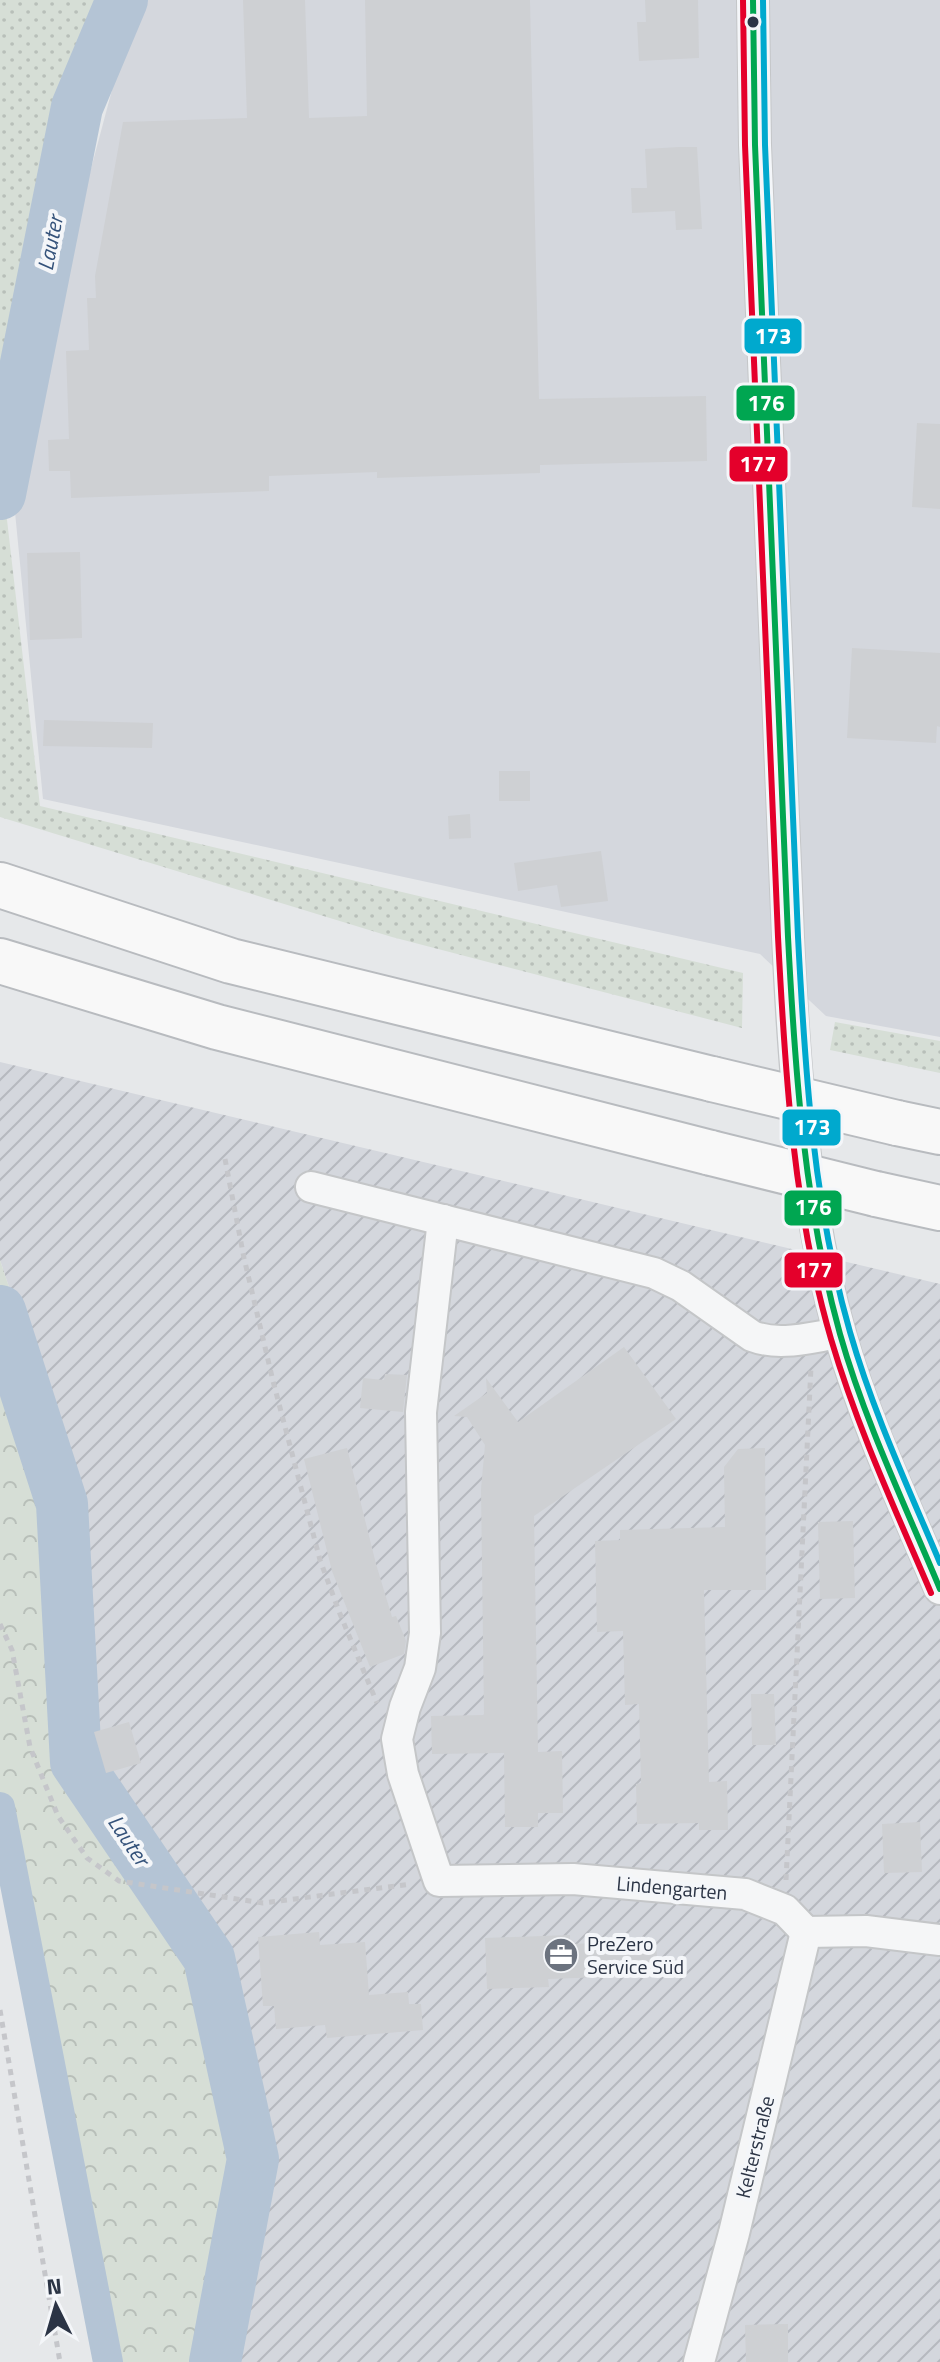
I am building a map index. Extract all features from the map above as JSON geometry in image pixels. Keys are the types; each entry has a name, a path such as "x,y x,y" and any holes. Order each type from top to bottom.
{"highway":[{"path":"0,885 231,961 940,1132"},
{"path":"0,961 217,1027 940,1208"}],"street":[{"path":"753,0 755,145 791,1005 802,1131 818,1233 840,1333 867,1416 940,1589"},
{"path":"311,1187 654,1273 681,1286 752,1336 765,1341 782,1342 840,1333"},
{"path":"439,1881 403,1774 397,1739 420,1668 425,1633 421,1412 443,1220"},
{"name":"Lindengarten","path":"439,1881 573,1879 745,1894 785,1910 806,1932"},
{"path":"806,1932 866,1931 940,1940"},
{"name":"Kelterstraße","path":"699,2362 734,2233 806,1932"}],"path":[{"path":"225,1159 273,1381 320,1560 399,1751"},
{"path":"785,1910 809,1369 840,1333"},
{"path":"0,1624 12,1650 30,1747 58,1816 87,1858 119,1881 263,1903 439,1881"},
{"path":"0,2010 60,2362"}],"shaded area":[{"path":"136,0 940,0 940,1037 826,1016 760,954 43,799 15,512 16,450"},
{"path":"0,1062 940,1284 940,2362 228,2362 269,2156 221,1951 89,1758 76,1489 0,1260"}],"green space":[{"path":"0,0 126,0 0,440"},
{"path":"0,459 40,806 743,973 742,1028 392,937 0,817"},
{"path":"835,1022 940,1041 940,1073 830,1050"},
{"path":"0,1260 76,1489 89,1758 221,1951 269,2156 228,2362 96,2362 0,1877"}],"building":[{"path":"243,0 305,0 309,118 367,116 365,0 530,0 539,399 706,396 707,461 540,465 540,473 377,478 377,472 269,476 269,491 71,498 70,471 49,471 48,440 69,439 66,351 89,350 87,298 96,298 95,276 123,122 247,118"},
{"path":"645,0 698,0 699,58 639,61 637,22 646,22"},
{"path":"697,147 702,229 676,230 675,211 632,213 631,188 647,188 645,149"},
{"path":"917,423 940,424 940,509 912,507"},
{"path":"80,552 82,638 30,640 27,553"},
{"path":"852,648 940,653 940,727 937,726 936,743 847,738"},
{"path":"44,720 153,723 152,748 43,746"},
{"path":"499,771 530,771 530,801 499,801"},
{"path":"470,814 471,838 449,839 448,816"},
{"path":"601,851 608,901 561,907 557,885 518,891 514,863"},
{"path":"624,1347 676,1419 534,1516 538,1752 562,1751 563,1813 538,1813 538,1827 505,1827 504,1753 432,1754 431,1716 484,1715 481,1489 485,1445 467,1417 454,1416 487,1393 486,1378 518,1422"},
{"path":"385,1374 407,1375 403,1412 360,1408 363,1378 384,1380"},
{"path":"347,1448 392,1617 396,1616 406,1641 404,1654 370,1667 332,1571 304,1459"},
{"path":"765,1448 766,1590 704,1590 709,1782 727,1781 728,1830 699,1830 699,1823 637,1824 636,1784 641,1783 639,1704 625,1705 623,1631 597,1632 595,1541 620,1540 620,1530 725,1527 724,1467 738,1449"},
{"path":"853,1521 855,1598 820,1599 818,1522"},
{"path":"751,1694 774,1694 776,1745 752,1745"},
{"path":"129,1722 141,1763 106,1773 94,1732"},
{"path":"920,1822 922,1872 884,1873 882,1824"},
{"path":"319,1932 320,1945 365,1942 369,1995 408,1992 409,2004 421,2004 423,2030 327,2038 325,2025 276,2029 274,2006 263,2006 258,1937"},
{"path":"570,1935 570,1944 656,1941 658,1975 548,1979 549,1987 487,1989 485,1938"},
{"path":"788,2324 788,2362 746,2362 745,2325"}],"waterway":[{"name":"Lauter","path":"0,494 77,107 122,0"},
{"name":"Lauter","path":"0,1311 62,1504 76,1762 209,1958 253,2159 215,2362"},
{"path":"0,1807 108,2362"}],"transit line":[{"name":"177","path":"743,0 745,145 778,937 793,1140 818,1290 841,1372 890,1499 931,1593"},
{"name":"176","path":"753,0 755,145 788,937 803,1137 828,1285 850,1367 873,1431 940,1589"},
{"name":"173","path":"763,0 765,145 798,937 813,1136 827,1235 850,1332 880,1420 940,1563"}],"place":[{"name":"PreZero Service Süd","path":"561,1955"}]}
